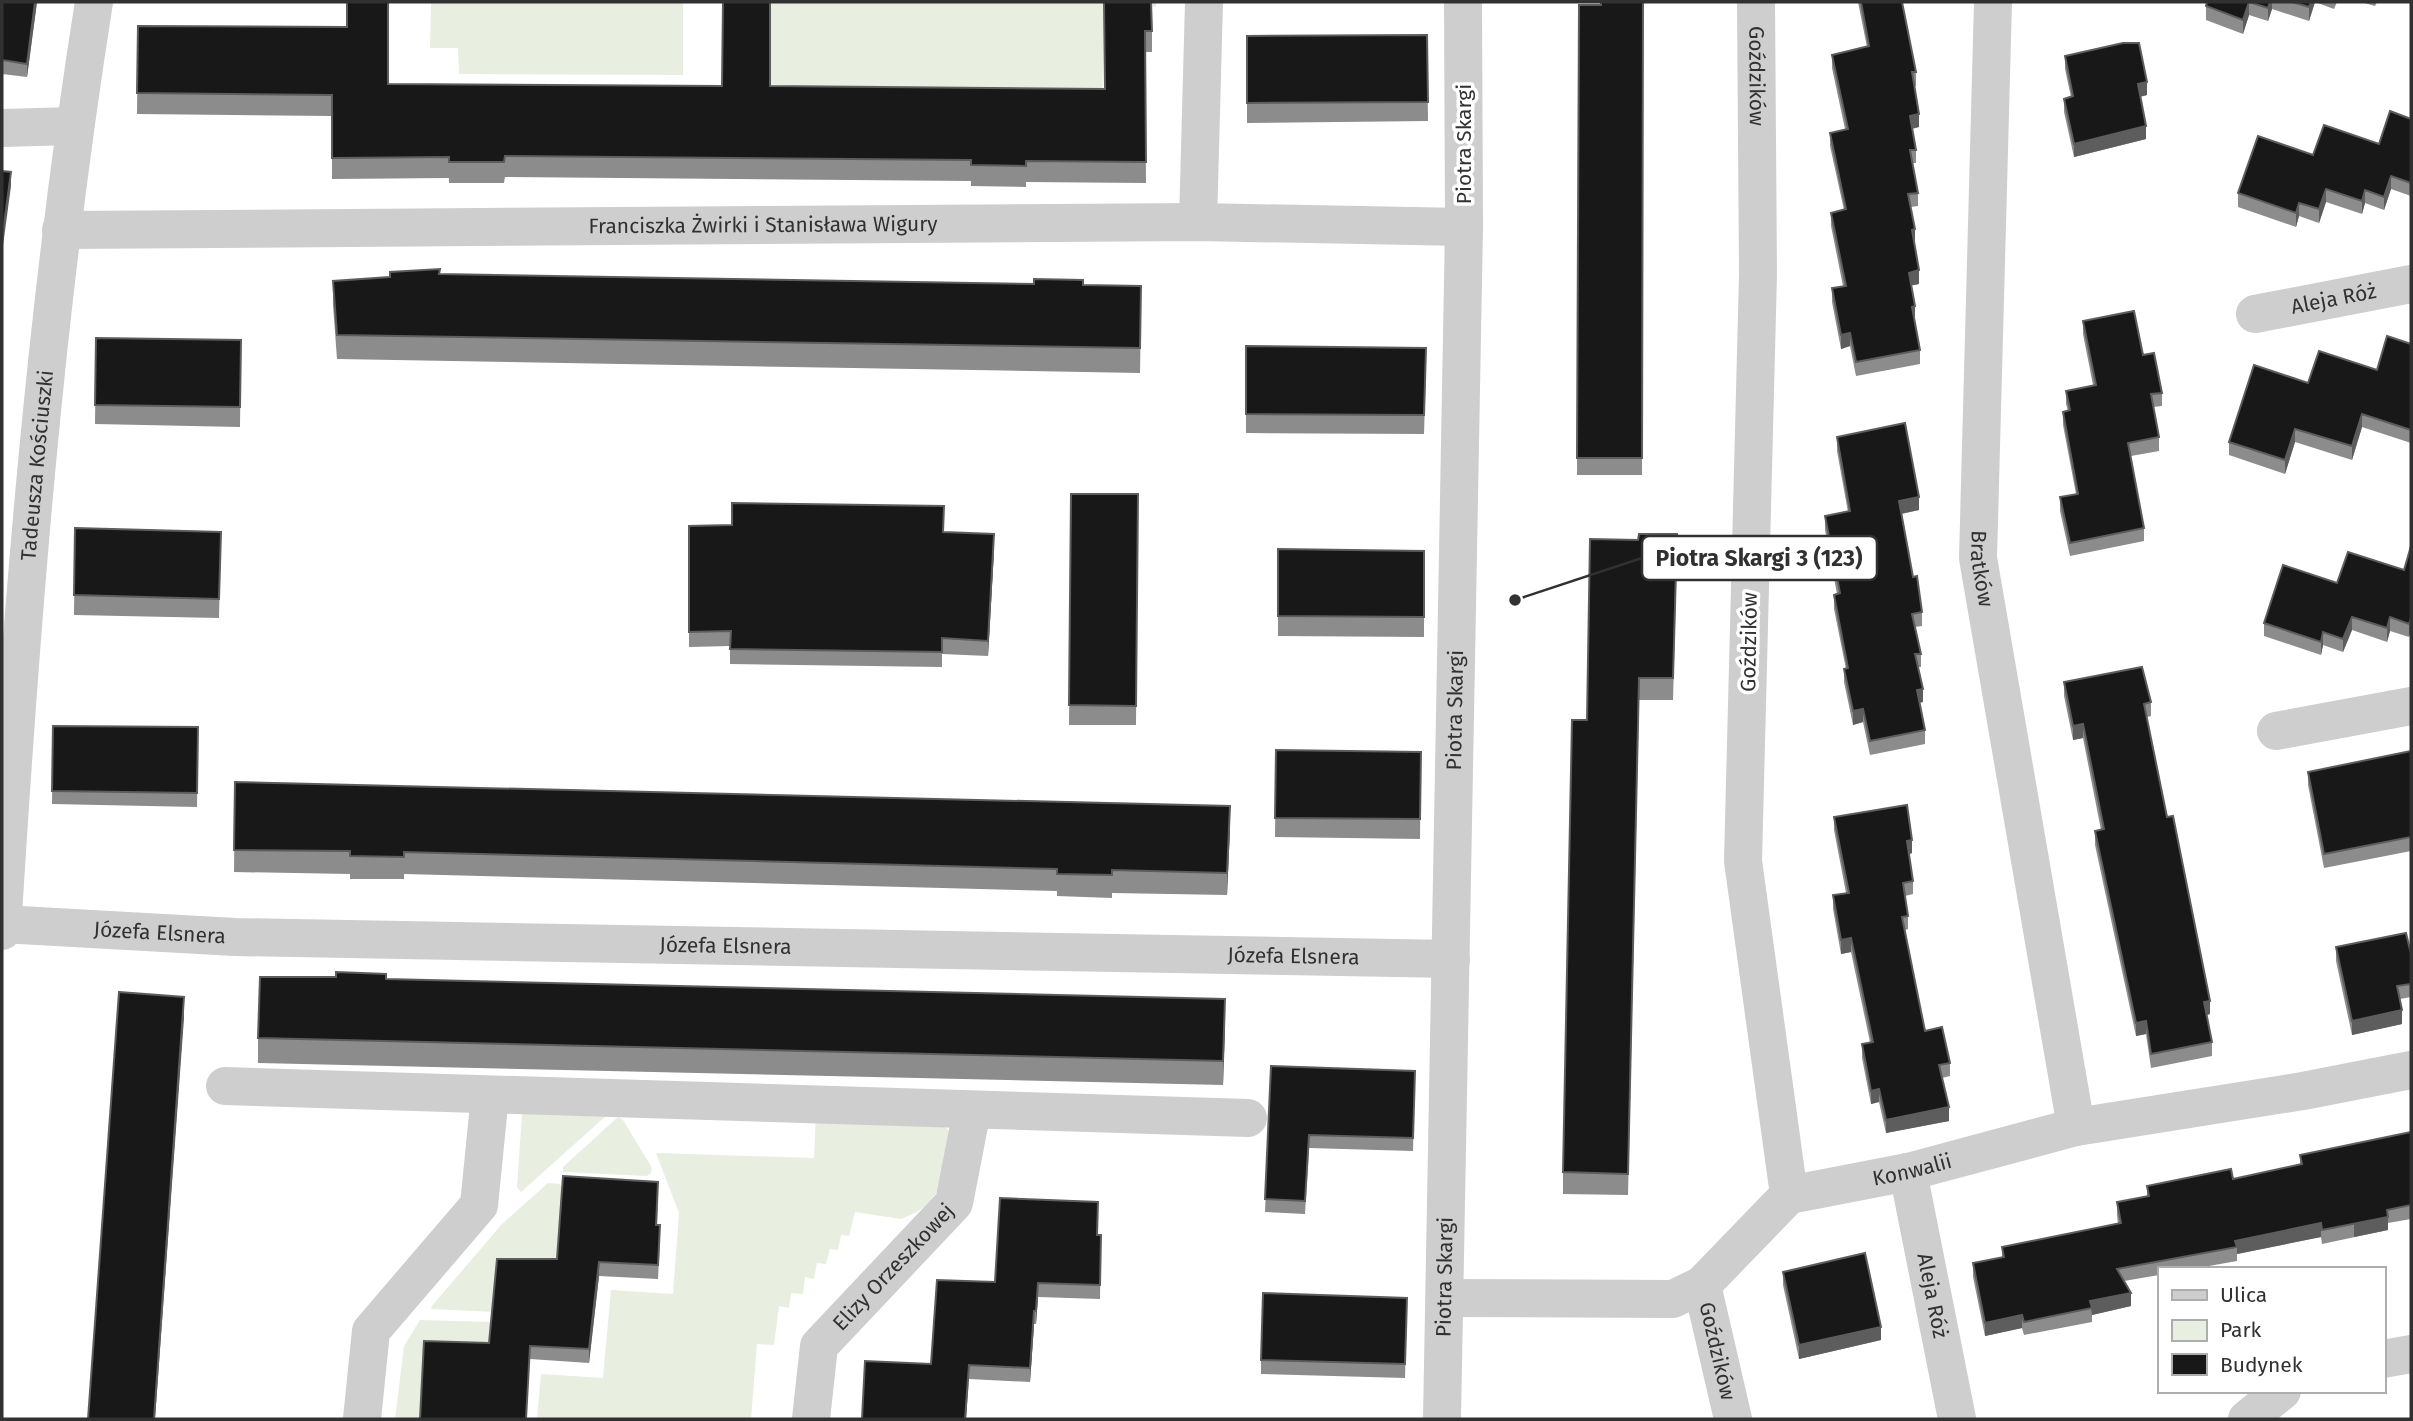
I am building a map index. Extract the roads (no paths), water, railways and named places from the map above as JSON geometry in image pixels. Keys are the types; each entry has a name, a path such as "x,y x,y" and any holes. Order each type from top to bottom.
{"street":[{"name":"Tadeusza Kościuszki","path":"2,931 11,641 74,126 94,2"},
{"path":"1198,222 1204,2"},
{"name":"Piotra Skargi","path":"1442,1419 1464,227 1463,2"},
{"name":"Goździków","path":"1756,2 1758,274 1743,861 1789,1195"},
{"name":"Bratków","path":"1993,2 1978,558 2076,1126"},
{"path":"2,128 74,126"},
{"name":"Franciszka Żwirki i Stanisława Wigury","path":"61,230 1198,222 1464,227"},
{"name":"Aleja Róż","path":"2256,314 2411,284"},
{"path":"2276,731 2411,706"},
{"name":"Józefa Elsnera","path":"2,924 249,937 1451,959"},
{"name":"Konwalii","path":"1789,1195 1908,1172 2076,1126 2303,1091 2411,1070"},
{"path":"225,1086 1248,1118"},
{"path":"362,1419 371,1331 480,1205 490,1095"},
{"name":"Elizy Orzeszkowej","path":"811,1419 819,1346 954,1203 972,1110"},
{"name":"Aleja Róż","path":"1908,1172 1957,1419"},
{"path":"1445,1298 1673,1299 1702,1285 1789,1195"},
{"name":"Goździków","path":"1702,1285 1733,1419"},
{"path":"2385,1359 2411,1354"},
{"path":"2247,1419 2280,1393"}],"place":[{"name":"Piotra Skargi 3 (123)","path":"1515,600"}]}
